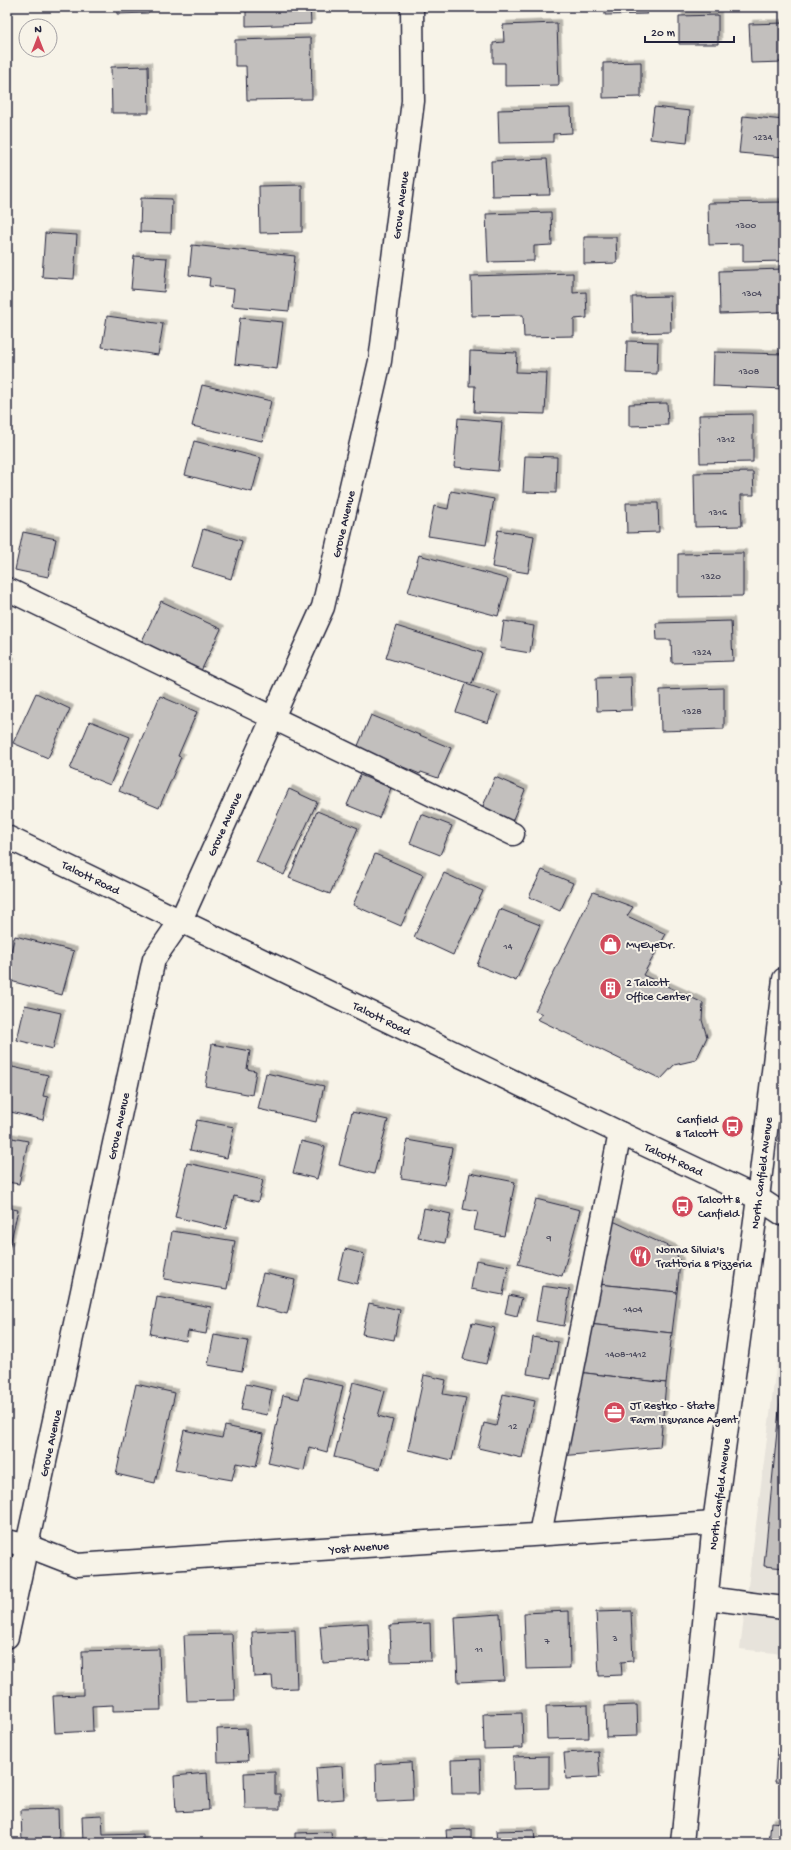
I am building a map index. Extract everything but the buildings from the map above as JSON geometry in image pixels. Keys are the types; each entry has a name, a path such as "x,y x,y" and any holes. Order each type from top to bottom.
{"street":[{"name":"Grove Avenue","path":"7,1637 17,1543 154,959 181,920 323,607 380,361 413,101 412,7"},
{"path":"7,589 513,834"},
{"name":"Talcott Road","path":"7,837 620,1133 758,1198 784,1215"},
{"name":"North Canfield Avenue","path":"682,1843 714,1523 758,1198 784,979"},
{"path":"540,1534 620,1133"},
{"name":"Yost Avenue","path":"17,1543 77,1565 714,1523"},
{"path":"707,1598 784,1608"}],"shaded area":[{"path":"784,1305 784,1654 740,1649"}],"place":[{"name":"MyEyeDr.","path":"611,944"},
{"name":"2 Talcott Office Center","path":"610,989"},
{"name":"Canfield & Talcott","path":"733,1126"},
{"name":"Talcott & Canfield","path":"683,1206"},
{"name":"Nonna Silvia's Trattoria & Pizzeria","path":"641,1256"},
{"name":"JT Restko - State Farm Insurance Agent","path":"615,1412"}]}
